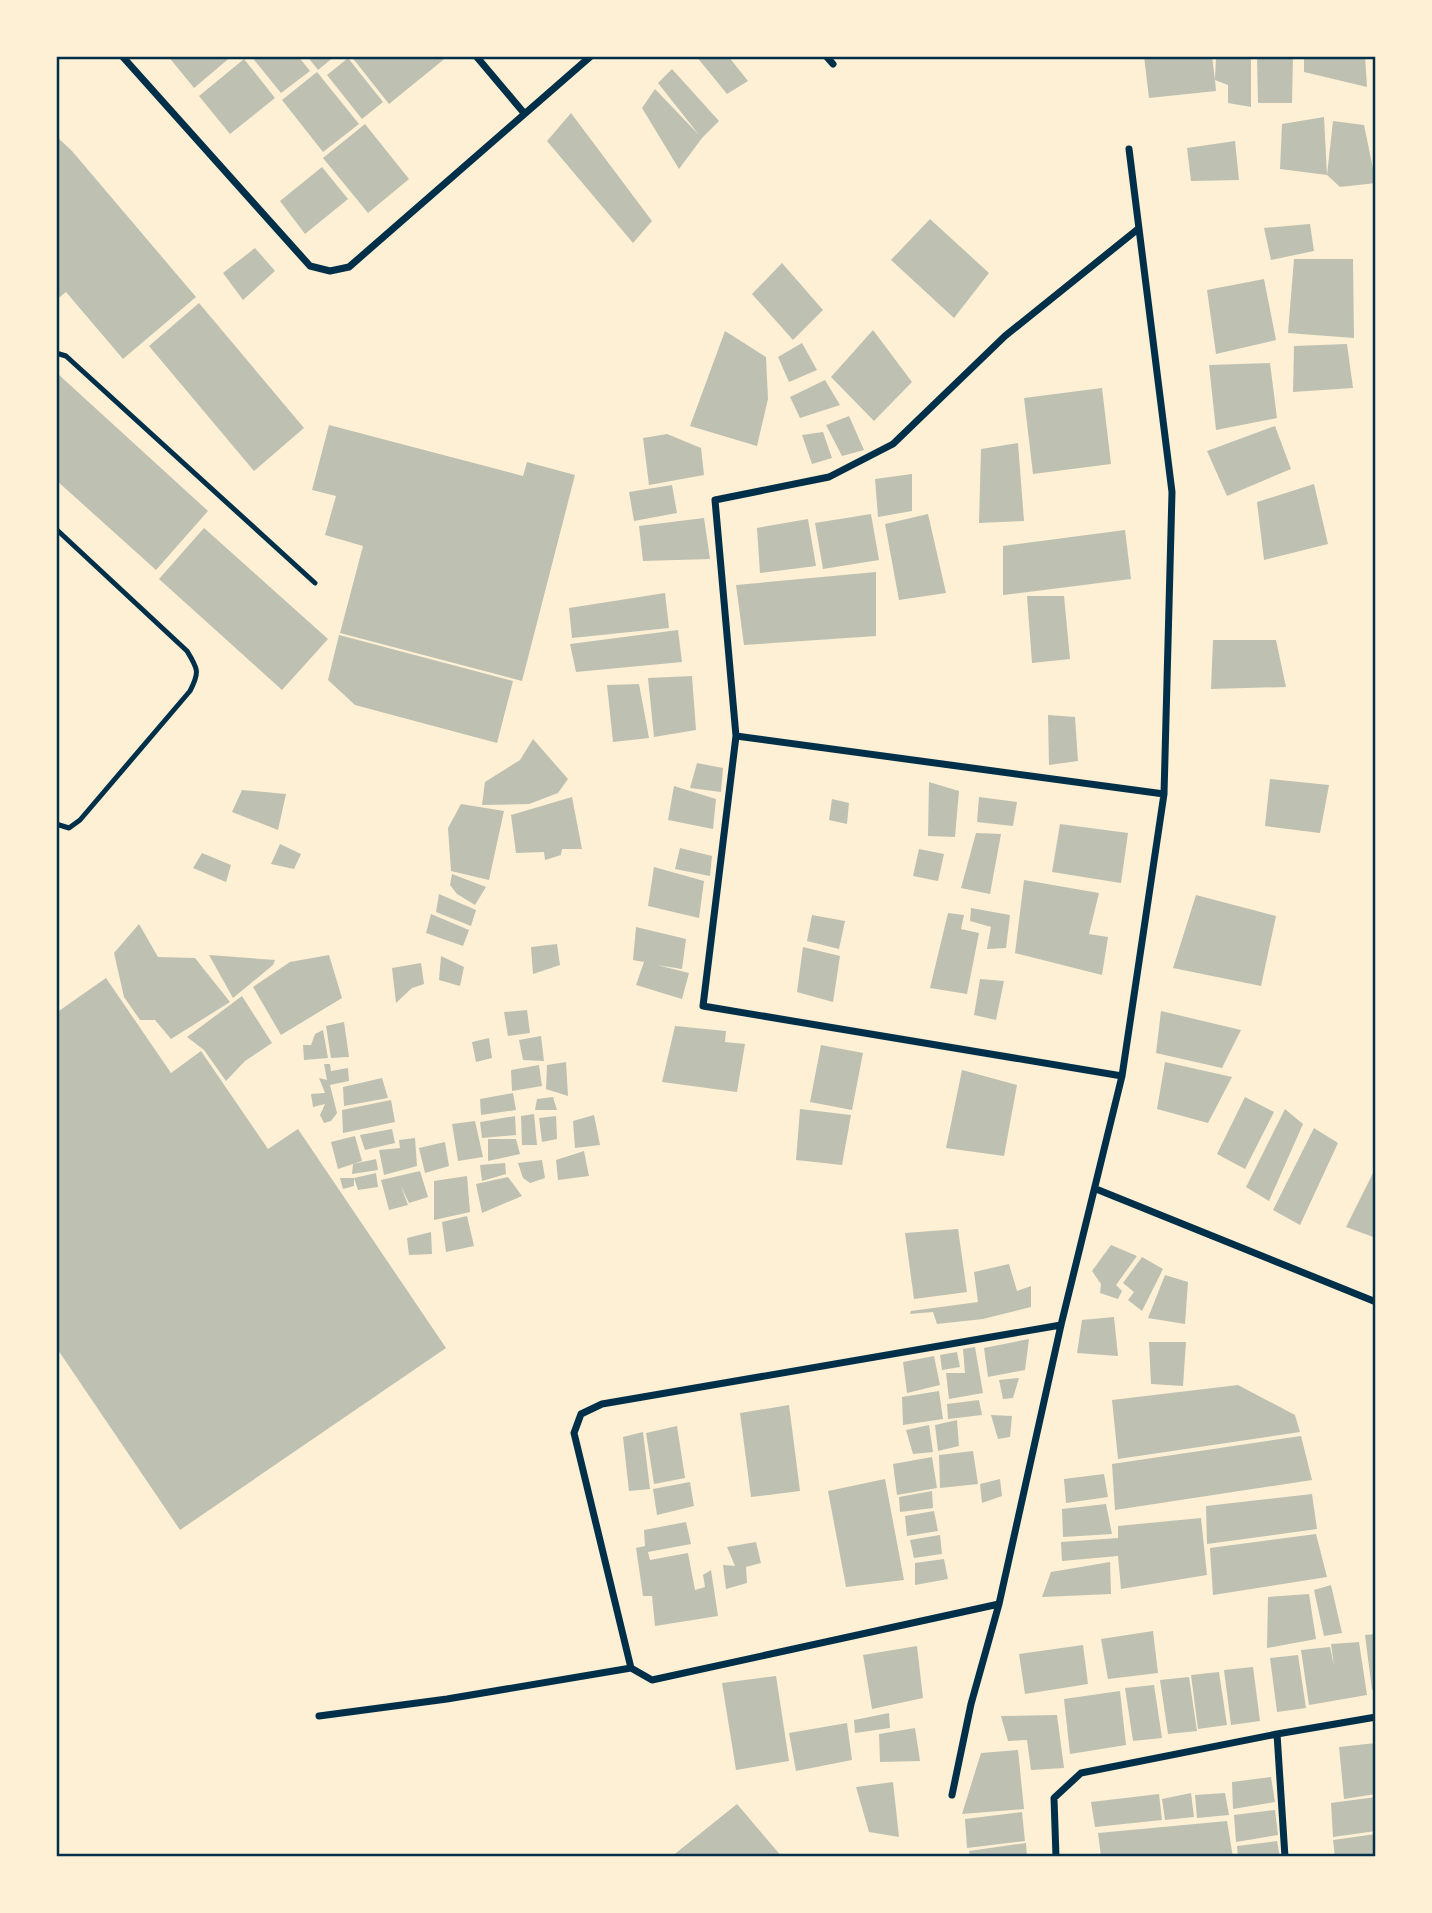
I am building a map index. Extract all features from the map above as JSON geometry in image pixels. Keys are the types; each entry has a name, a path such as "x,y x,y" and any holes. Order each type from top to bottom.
{"street":[{"path":"122,56 310,266 330,271 349,267 591,56"},
{"path":"476,56 524,113"},
{"path":"826,56 833,64"},
{"path":"952,1795 971,1704 999,1604 1061,1325 1122,1076 1164,794 1171,492 1129,149"},
{"path":"1122,1076 702,1006 736,736 715,500 829,477 893,444 1005,336 1138,229"},
{"path":"736,736 1164,794"},
{"path":"1096,1189 1376,1302"},
{"path":"631,1668 575,1433 581,1413 602,1404 1061,1325"},
{"path":"319,1716 446,1699 631,1668 652,1680 673,1677 999,1604"},
{"path":"1056,1857 1054,1798 1081,1773 1376,1717"},
{"path":"1277,1734 1285,1857"}],"lane":[{"path":"56,353 66,356 315,583"},
{"path":"56,529 187,651 197,667 197,678 190,691 80,820 69,828 56,824"}],"building":[{"path":"168,56 232,56 194,88"},
{"path":"251,56 298,56 310,71 281,93"},
{"path":"307,56 335,56 318,70"},
{"path":"351,56 448,56 389,104"},
{"path":"696,56 728,56 748,81 727,94"},
{"path":"1144,56 1212,56 1216,91 1149,98"},
{"path":"1216,56 1251,56 1251,107 1228,103 1228,85 1215,80"},
{"path":"1257,56 1293,56 1292,103 1258,103"},
{"path":"1304,56 1365,56 1367,87 1304,72"},
{"path":"348,58 383,102 362,119 327,75"},
{"path":"244,59 275,98 230,134 199,96"},
{"path":"672,69 719,121 702,138 679,169 642,108 655,89 699,135 658,83"},
{"path":"317,72 359,124 323,152 282,100"},
{"path":"571,113 652,221 633,243 547,141"},
{"path":"1324,117 1327,175 1280,169 1282,124"},
{"path":"1333,121 1364,125 1376,183 1340,187 1327,175"},
{"path":"365,124 409,179 368,213 323,158"},
{"path":"56,136 72,151 196,297 123,359 66,292 56,300"},
{"path":"1235,141 1239,180 1191,181 1187,148"},
{"path":"322,167 348,199 305,234 280,201"},
{"path":"930,219 989,273 954,318 891,260"},
{"path":"1310,224 1314,251 1271,260 1264,228"},
{"path":"255,248 275,271 243,300 223,273"},
{"path":"1294,259 1353,259 1354,338 1288,333"},
{"path":"782,263 823,310 793,340 752,294"},
{"path":"1264,279 1276,340 1216,354 1207,290"},
{"path":"199,303 304,428 254,471 149,346"},
{"path":"873,330 912,382 874,421 831,377"},
{"path":"725,331 766,357 768,399 757,446 690,426"},
{"path":"802,343 817,370 789,382 778,357"},
{"path":"1347,344 1353,388 1293,392 1294,346"},
{"path":"1270,363 1277,418 1216,430 1209,365"},
{"path":"58,374 208,511 156,570 56,480"},
{"path":"825,380 840,405 800,418 790,397"},
{"path":"1102,388 1111,464 1033,474 1024,398"},
{"path":"849,416 864,450 842,456 826,425"},
{"path":"329,425 523,476 527,462 575,475 522,681 340,633 363,546 325,535 336,496 312,490"},
{"path":"1275,426 1291,469 1227,496 1207,451"},
{"path":"823,432 832,458 812,464 802,435"},
{"path":"667,434 701,448 704,475 649,485 643,438"},
{"path":"1018,443 1024,521 979,523 981,449"},
{"path":"912,474 912,511 878,517 875,479"},
{"path":"1314,484 1328,544 1264,560 1257,502"},
{"path":"672,485 677,513 634,521 629,492"},
{"path":"871,514 879,560 823,569 815,523"},
{"path":"928,514 946,593 899,600 885,524"},
{"path":"704,518 710,559 643,561 639,526"},
{"path":"808,519 816,566 760,573 757,528"},
{"path":"204,528 328,639 282,690 159,579"},
{"path":"1125,530 1131,579 1003,595 1003,546"},
{"path":"876,572 876,636 744,645 736,585"},
{"path":"665,593 669,628 572,638 569,608"},
{"path":"1027,596 1064,596 1070,659 1032,663"},
{"path":"678,630 682,662 576,672 570,644"},
{"path":"339,635 513,681 497,743 355,705 328,680"},
{"path":"1213,640 1276,640 1286,687 1211,689"},
{"path":"692,676 696,730 654,737 648,678"},
{"path":"639,684 649,738 613,742 607,685"},
{"path":"1048,715 1075,717 1078,761 1049,765"},
{"path":"533,739 568,779 558,793 529,804 482,805 485,782 520,760"},
{"path":"697,763 723,768 721,792 690,788"},
{"path":"1270,779 1329,785 1320,833 1265,826"},
{"path":"929,782 959,791 955,837 928,836"},
{"path":"674,786 716,799 713,829 668,820"},
{"path":"242,790 286,794 278,830 232,812"},
{"path":"572,797 582,849 562,849 561,855 545,860 544,852 516,853 511,815"},
{"path":"979,797 1017,802 1013,826 977,822"},
{"path":"832,799 849,803 847,824 829,820"},
{"path":"461,804 504,811 489,880 451,871 448,828"},
{"path":"1060,824 1128,833 1121,883 1052,872"},
{"path":"976,833 1001,834 990,894 961,888"},
{"path":"280,844 301,854 294,869 271,864"},
{"path":"680,848 712,856 710,876 675,869"},
{"path":"919,849 944,854 938,881 913,876"},
{"path":"202,853 231,865 226,882 193,868"},
{"path":"654,867 704,881 699,918 648,906"},
{"path":"452,874 486,887 475,905 457,894 450,885"},
{"path":"1024,880 1099,893 1089,934 1108,937 1102,975 1015,953"},
{"path":"439,894 476,910 471,926 436,912"},
{"path":"1196,895 1276,916 1261,986 1173,968"},
{"path":"971,908 1010,915 1006,948 987,949 991,927 970,921"},
{"path":"948,913 964,915 961,929 979,933 967,994 930,988"},
{"path":"431,914 469,930 463,946 426,933"},
{"path":"812,915 845,921 839,949 807,941"},
{"path":"139,924 158,957 195,958 230,1002 171,1039 155,1020 140,1020 124,997 114,953"},
{"path":"636,927 686,939 682,969 657,965 689,973 682,999 636,985 644,962 633,960"},
{"path":"557,944 560,965 533,974 531,947"},
{"path":"803,947 840,956 833,1002 797,992"},
{"path":"209,955 275,960 273,965 233,998"},
{"path":"329,955 342,998 281,1035 253,987 290,962"},
{"path":"441,956 464,967 460,986 439,980"},
{"path":"421,963 424,984 412,988 396,1003 392,968"},
{"path":"106,978 171,1073 201,1051 268,1149 298,1129 446,1348 180,1530 56,1347 56,1013"},
{"path":"980,979 1004,981 996,1020 974,1015"},
{"path":"242,996 272,1043 245,1061 226,1081 204,1050 187,1037"},
{"path":"527,1010 530,1033 508,1036 504,1012"},
{"path":"1161,1011 1241,1030 1222,1068 1156,1053"},
{"path":"344,1022 349,1057 331,1058 326,1026"},
{"path":"675,1026 726,1031 725,1042 745,1044 737,1092 662,1082"},
{"path":"323,1030 328,1058 304,1060 303,1045 311,1045 315,1034"},
{"path":"541,1036 544,1061 523,1060 519,1040"},
{"path":"489,1038 492,1058 476,1062 472,1042"},
{"path":"821,1045 863,1053 852,1110 810,1102"},
{"path":"566,1062 568,1096 546,1089 547,1065"},
{"path":"1165,1062 1232,1077 1208,1123 1157,1109"},
{"path":"324,1064 330,1064 331,1071 348,1068 349,1081 330,1085 337,1113 331,1121 324,1123 320,1115 325,1104 313,1107 311,1094 325,1093 319,1078 327,1080"},
{"path":"539,1065 542,1086 512,1091 511,1070"},
{"path":"962,1070 1017,1085 1004,1156 946,1148"},
{"path":"382,1078 388,1098 344,1106 343,1087"},
{"path":"513,1093 516,1110 481,1115 480,1099"},
{"path":"553,1097 557,1110 535,1110 537,1099"},
{"path":"1245,1097 1274,1112 1245,1169 1217,1154"},
{"path":"391,1100 395,1122 343,1133 342,1110"},
{"path":"800,1109 851,1115 842,1165 796,1160"},
{"path":"1285,1109 1303,1124 1269,1201 1246,1187"},
{"path":"534,1114 537,1145 522,1145 521,1116"},
{"path":"594,1115 600,1145 575,1148 573,1121"},
{"path":"515,1116 516,1135 482,1138 480,1122"},
{"path":"556,1116 557,1139 542,1142 539,1118"},
{"path":"475,1121 483,1157 458,1161 452,1124"},
{"path":"1314,1128 1338,1143 1300,1225 1273,1210"},
{"path":"392,1129 395,1143 365,1150 360,1135"},
{"path":"355,1136 362,1161 338,1169 331,1142"},
{"path":"415,1138 417,1166 384,1175 379,1150 400,1148 399,1140"},
{"path":"488,1139 516,1139 520,1154 488,1161"},
{"path":"445,1142 449,1166 425,1173 419,1148"},
{"path":"584,1151 589,1176 558,1180 556,1160"},
{"path":"376,1159 378,1170 352,1174 353,1164"},
{"path":"542,1160 545,1178 530,1183 523,1178 518,1163"},
{"path":"505,1163 506,1174 482,1181 480,1165"},
{"path":"1376,1167 1376,1238 1346,1227"},
{"path":"420,1171 428,1197 409,1203 401,1186 408,1205 389,1210 381,1180"},
{"path":"376,1173 378,1187 358,1190 354,1178"},
{"path":"467,1176 470,1212 434,1220 434,1181"},
{"path":"508,1177 522,1196 482,1213 476,1184"},
{"path":"340,1178 354,1178 354,1186 343,1189"},
{"path":"467,1216 474,1246 446,1252 442,1222"},
{"path":"958,1229 967,1292 914,1299 905,1233"},
{"path":"431,1232 432,1254 409,1255 407,1238"},
{"path":"1111,1245 1137,1256 1116,1285 1122,1291 1118,1299 1100,1293 1101,1284 1092,1271"},
{"path":"1142,1257 1163,1269 1142,1311 1128,1300 1134,1292 1123,1283"},
{"path":"1009,1264 1017,1291 1031,1286 1031,1307 983,1319 937,1324 933,1312 910,1314 911,1311 978,1302 974,1272"},
{"path":"1165,1275 1188,1282 1185,1324 1148,1318"},
{"path":"1114,1317 1118,1356 1077,1353 1082,1320"},
{"path":"1029,1339 1025,1370 988,1377 984,1348"},
{"path":"1149,1342 1186,1342 1183,1386 1151,1384"},
{"path":"975,1347 983,1393 949,1399 946,1373 965,1373 963,1349"},
{"path":"957,1352 960,1367 942,1370 940,1355"},
{"path":"934,1356 940,1385 907,1393 903,1362"},
{"path":"1019,1378 1013,1398 1003,1399 999,1380"},
{"path":"1238,1385 1295,1415 1300,1432 1118,1459 1112,1400"},
{"path":"939,1391 943,1419 903,1425 902,1397"},
{"path":"979,1400 982,1415 948,1419 947,1404"},
{"path":"789,1405 800,1491 751,1497 740,1413"},
{"path":"991,1415 1012,1416 1010,1437 998,1439"},
{"path":"957,1420 959,1446 938,1451 935,1425"},
{"path":"929,1425 933,1452 913,1454 906,1430"},
{"path":"677,1426 685,1478 654,1484 646,1433"},
{"path":"643,1432 650,1489 629,1491 623,1437"},
{"path":"1301,1436 1312,1480 1115,1510 1112,1464"},
{"path":"973,1451 978,1484 940,1488 939,1455"},
{"path":"932,1457 937,1488 897,1495 893,1464"},
{"path":"1104,1474 1108,1497 1066,1503 1064,1479"},
{"path":"885,1479 904,1580 846,1587 828,1491"},
{"path":"1000,1479 1002,1496 982,1503 980,1484"},
{"path":"690,1482 694,1506 657,1515 653,1489"},
{"path":"932,1491 933,1508 900,1512 899,1497"},
{"path":"1312,1494 1317,1529 1207,1544 1206,1506"},
{"path":"1106,1504 1112,1534 1063,1537 1062,1509"},
{"path":"934,1511 938,1531 907,1536 905,1516"},
{"path":"1201,1518 1207,1575 1121,1589 1118,1556 1062,1561 1061,1542 1118,1538 1118,1526"},
{"path":"686,1522 691,1544 648,1552 650,1560 688,1553 695,1590 705,1587 703,1575 711,1570 718,1616 655,1626 652,1596 643,1596 636,1548 645,1546 644,1530"},
{"path":"1316,1534 1327,1577 1213,1595 1210,1548"},
{"path":"940,1535 942,1554 914,1558 910,1540"},
{"path":"756,1542 761,1563 746,1567 747,1583 726,1589 723,1565 735,1566 727,1547"},
{"path":"944,1559 948,1579 915,1585 915,1563"},
{"path":"1110,1562 1111,1594 1042,1597 1051,1572"},
{"path":"1331,1585 1342,1633 1324,1636 1314,1590"},
{"path":"1309,1594 1316,1639 1267,1648 1268,1597"},
{"path":"1153,1631 1158,1673 1108,1679 1101,1639"},
{"path":"1376,1634 1376,1689 1372,1690 1365,1635"},
{"path":"1359,1642 1367,1695 1309,1705 1301,1650 1330,1647 1334,1666 1331,1644"},
{"path":"1083,1645 1088,1684 1025,1694 1019,1654"},
{"path":"917,1646 923,1698 872,1709 863,1655"},
{"path":"1298,1655 1306,1708 1277,1712 1270,1658"},
{"path":"1253,1667 1260,1721 1231,1725 1224,1670"},
{"path":"1219,1672 1227,1725 1198,1729 1191,1675"},
{"path":"776,1676 789,1761 736,1770 722,1683"},
{"path":"1189,1677 1197,1731 1168,1734 1160,1680"},
{"path":"1154,1685 1162,1738 1133,1741 1125,1688"},
{"path":"1120,1691 1126,1745 1070,1754 1064,1699"},
{"path":"889,1713 890,1728 855,1733 854,1720"},
{"path":"1057,1715 1064,1768 1031,1770 1027,1740 1008,1741 1001,1716"},
{"path":"847,1723 852,1760 796,1771 789,1733"},
{"path":"915,1728 920,1761 880,1762 879,1734"},
{"path":"1376,1743 1376,1794 1344,1799 1339,1747"},
{"path":"1018,1750 1024,1809 962,1814 981,1753"},
{"path":"1271,1777 1275,1802 1233,1809 1232,1782"},
{"path":"893,1782 899,1837 869,1832 856,1787"},
{"path":"1191,1793 1194,1817 1165,1820 1162,1799"},
{"path":"1225,1793 1229,1815 1197,1818 1195,1795"},
{"path":"1159,1794 1162,1820 1095,1827 1091,1802"},
{"path":"1376,1797 1376,1831 1333,1837 1331,1803"},
{"path":"737,1804 782,1857 671,1857"},
{"path":"1275,1810 1278,1835 1236,1842 1234,1815"},
{"path":"1022,1812 1025,1841 967,1848 965,1819"},
{"path":"1227,1821 1233,1857 1101,1857 1098,1833"},
{"path":"1376,1834 1376,1857 1335,1857 1333,1840"},
{"path":"1277,1841 1280,1857 1238,1857 1237,1846"},
{"path":"1026,1843 1027,1857 970,1857 969,1851"}]}
